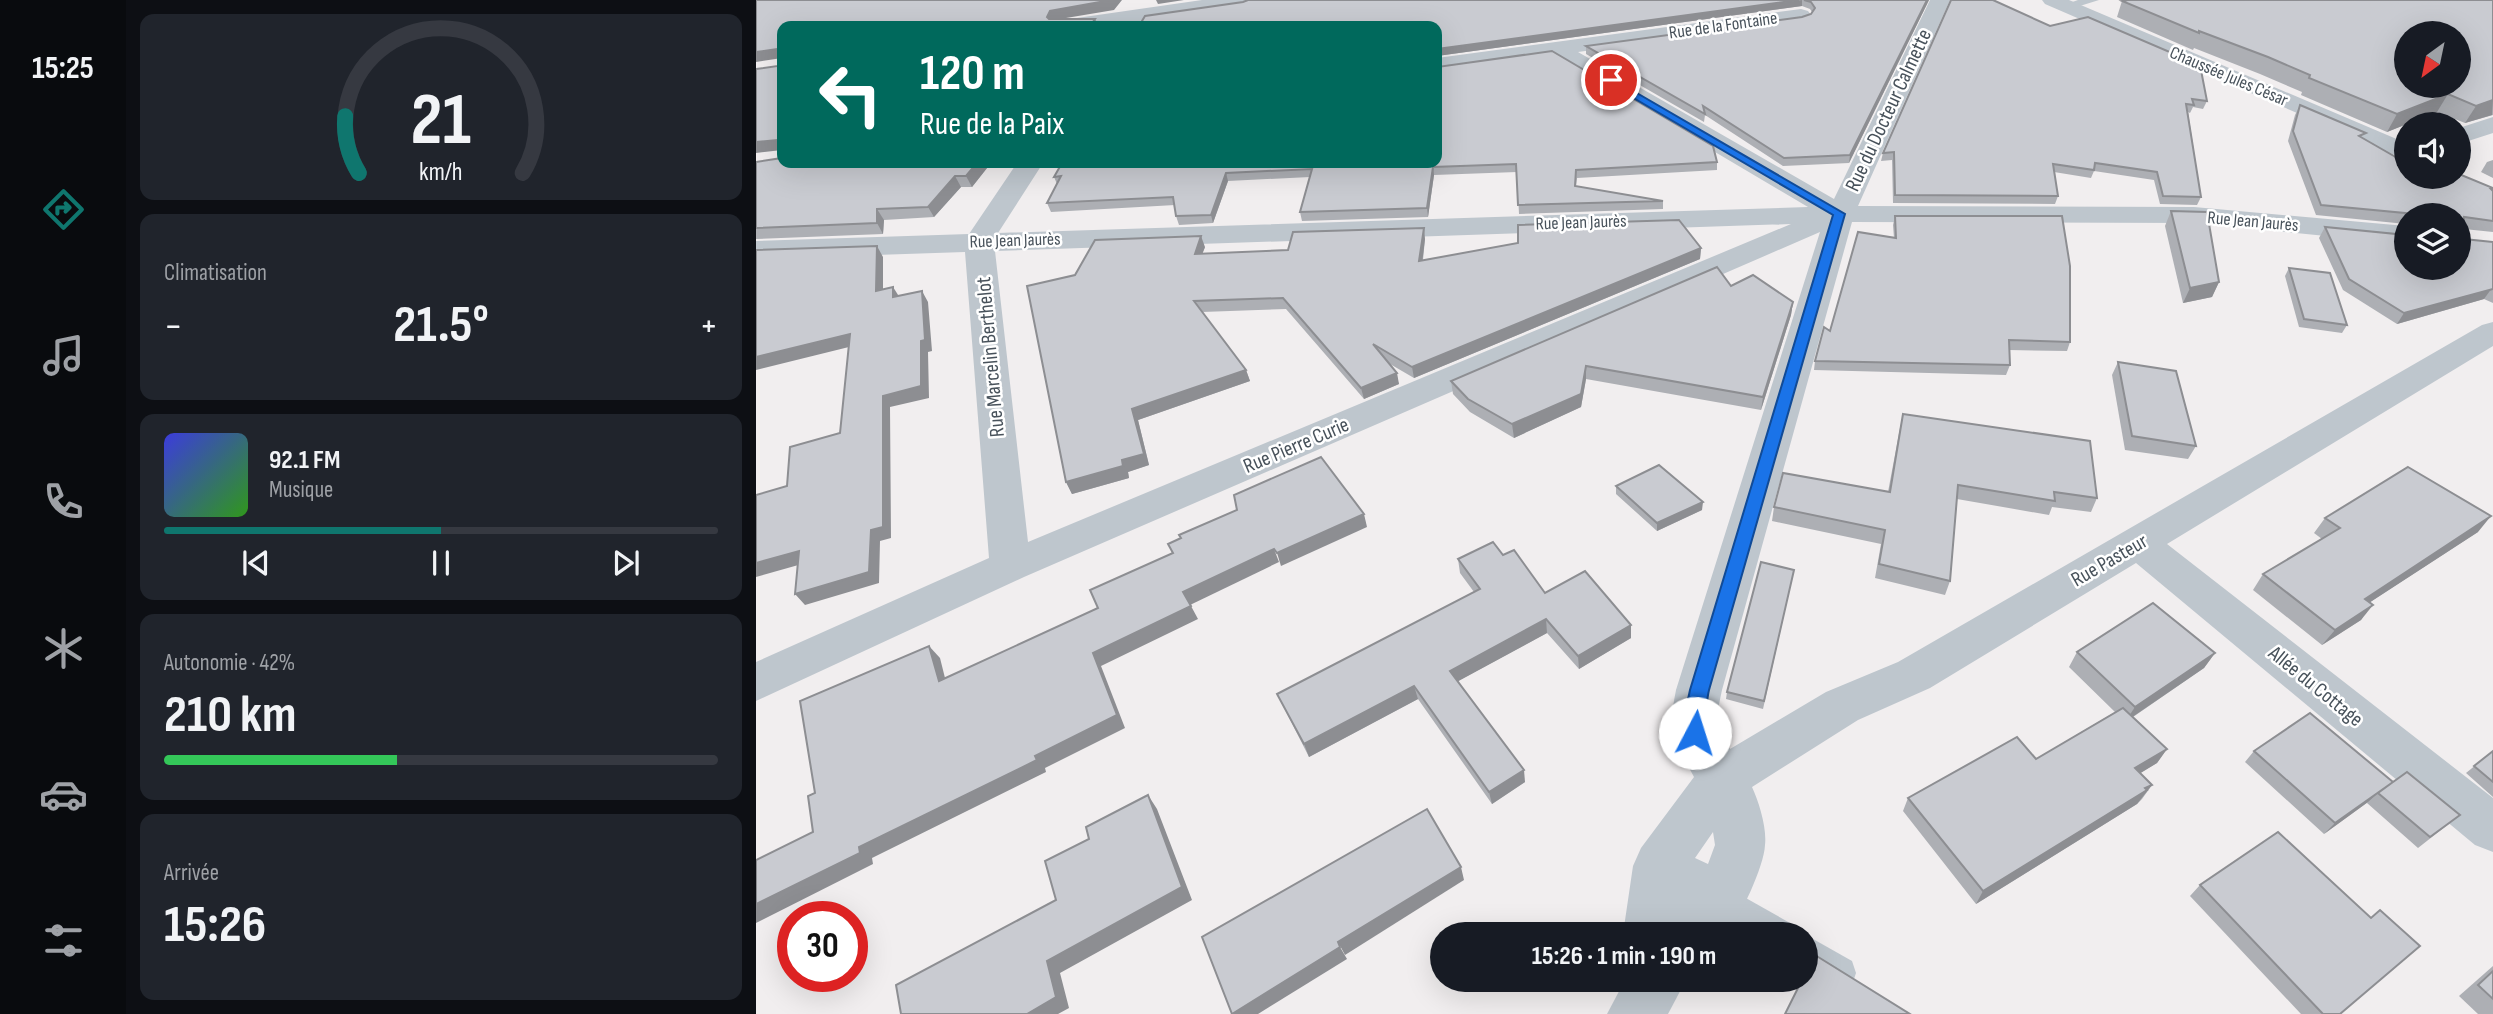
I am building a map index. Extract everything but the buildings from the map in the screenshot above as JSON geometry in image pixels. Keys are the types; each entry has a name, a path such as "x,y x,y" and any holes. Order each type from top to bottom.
{"street":[{"path":"1098,21 1244,0"},
{"name":"Rue du Docteur Calmette","path":"1721,780 1695,733 1693,720 1699,690 1840,214 1940,0"},
{"name":"Chaussée Jules César","path":"2060,3 2394,147"},
{"name":"Rue de la Fontaine","path":"1442,64 1801,15"},
{"path":"1554,47 1840,214"},
{"path":"2471,132 2493,124"},
{"path":"979,241 1027,168"},
{"name":"Rue Jean Jaurès","path":"756,250 1840,214 2194,215 2394,234"},
{"name":"Rue Pierre Curie","path":"756,682 1010,566 1840,214"},
{"name":"Rue Marcelin Berthelot","path":"979,241 1010,566"},
{"name":"Rue Pasteur","path":"1652,922 1659,866 1721,780 1842,706 1914,675 2493,332"},
{"name":"Allée du Cottage","path":"2138,543 2493,828"},
{"path":"1659,866 1708,917 1740,845 1733,800 1721,780"}],"lane":[{"path":"2060,3 2093,0"},
{"path":"1708,917 1729,922"},
{"path":"1818,959 1861,986"}],"route":[{"path":"1611,80 1840,214 1699,690 1693,720 1695,733"}]}
